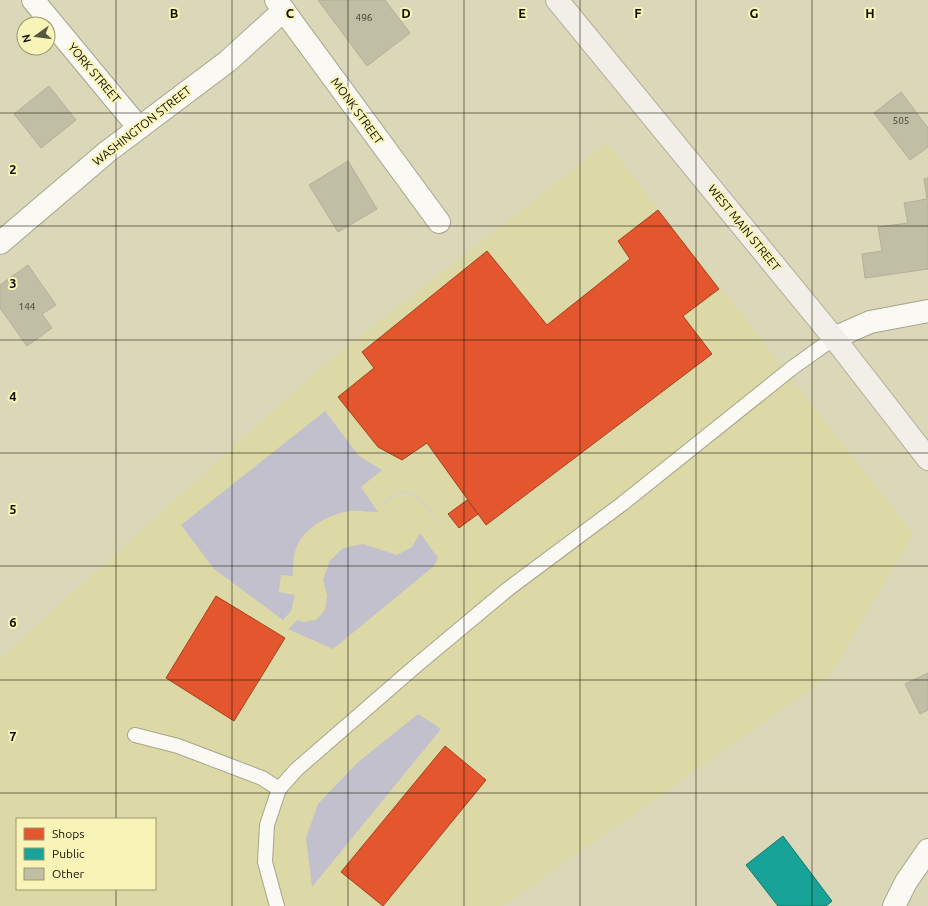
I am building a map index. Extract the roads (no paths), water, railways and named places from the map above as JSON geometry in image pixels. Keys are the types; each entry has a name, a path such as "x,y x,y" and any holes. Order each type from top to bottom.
{"main road":[{"name":"WEST MAIN STREET","path":"557,0 834,338 928,458"}],"street":[{"name":"YORK STREET","path":"33,0 139,128"},
{"name":"WASHINGTON STREET","path":"0,243 107,152 228,61 280,5"},
{"name":"MONK STREET","path":"280,5 439,222"},
{"path":"834,338 870,322 928,311"},
{"path":"894,906 906,882 928,850"}],"lane":[{"path":"277,906 265,862 267,825 279,789 297,769 418,664 508,589 622,504 792,368 834,338"},
{"path":"135,735 178,746 262,778 279,789"}]}
